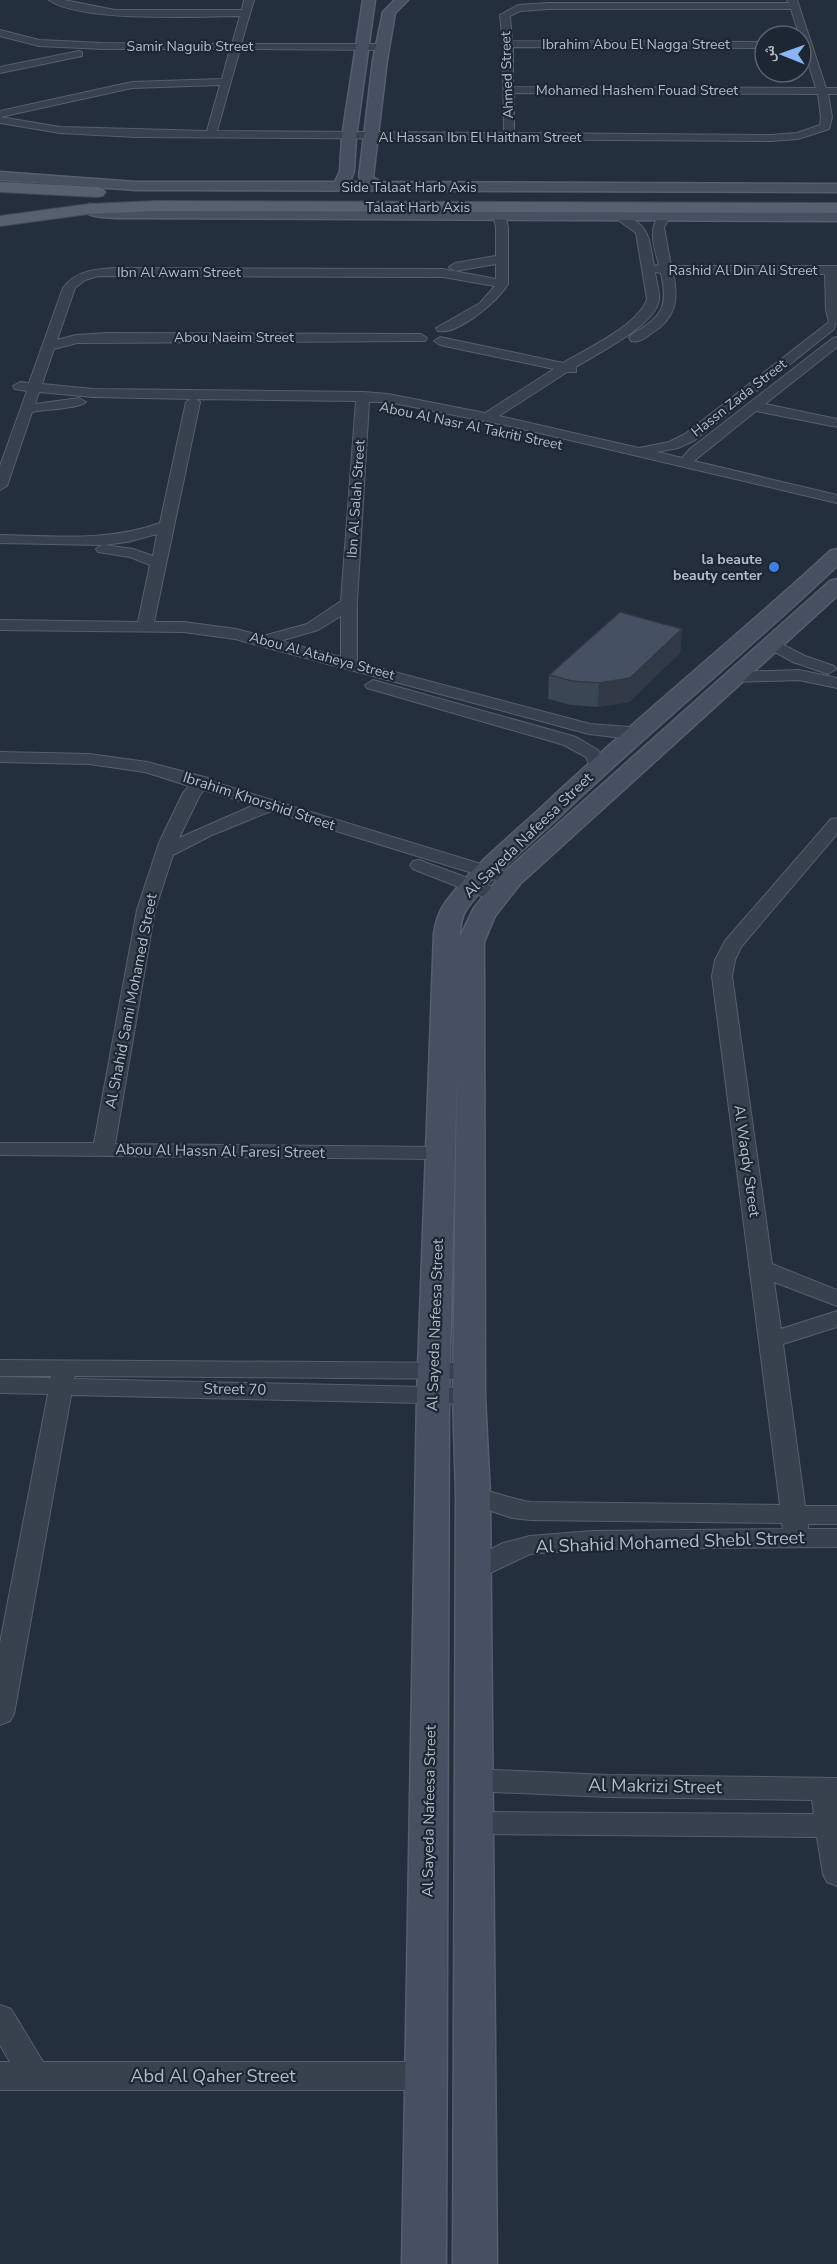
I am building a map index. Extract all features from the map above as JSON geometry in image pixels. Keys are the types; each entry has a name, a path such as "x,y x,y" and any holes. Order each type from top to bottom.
{"main road":[{"name":"Talaat Harb Axis","path":"0,187 100,193 502,191 825,194"},
{"path":"88,209 85,202 100,193"},
{"name":"Talaat Harb Axis","path":"0,221 88,209 183,206 761,212 837,208"}],"street":[{"path":"54,0 87,9 115,13 246,13"},
{"path":"211,135 249,0"},
{"path":"340,187 346,176 349,137 369,0"},
{"path":"379,187 369,182 366,177 382,47 389,12 402,0"},
{"name":"Ahmed Street","path":"509,137 508,44 505,15 510,11 528,7 793,3"},
{"name":"Al Hassan Ibn El Haitham Street","path":"793,3 798,24"},
{"path":"0,33 72,50"},
{"path":"32,62 45,56 49,50 48,46 39,43"},
{"name":"Ibrahim Abou El Nagga Street","path":"508,44 753,45"},
{"name":"Samir Naguib Street","path":"72,50 236,46 382,47"},
{"path":"0,70 72,50"},
{"name":"Al Hassan Ibn El Haitham Street","path":"0,120 60,130 211,135 771,138 798,136 825,127 828,111 827,92 813,64"},
{"path":"0,114 132,85 226,82"},
{"path":"827,92 837,85"},
{"name":"Mohamed Hashem Fouad Street","path":"508,90 837,91"},
{"path":"44,105 37,113 35,121 60,130"},
{"name":"Side Talaat Harb Axis","path":"0,176 100,185 246,191 379,187 502,191"},
{"path":"825,194 837,188"},
{"name":"Side Talaat Harb Axis","path":"88,209 115,213 499,215 617,211 665,215 761,212 837,216"},
{"path":"488,417 639,321 646,314 653,299 642,232 617,211"},
{"path":"445,334 488,302 502,284 502,227 499,215"},
{"path":"566,384 653,327 668,313 668,269 657,229 665,215"},
{"name":"Ibn Al Awam Street","path":"0,486 71,284 84,277 133,272 231,269 452,267 502,259"},
{"name":"Ibn Al Awam Street","path":"40,331 56,287 69,275 80,271 126,266 453,274 502,284"},
{"name":"Rashid Al Din Ali Street","path":"649,269 834,270"},
{"name":"Hassn Zada Street","path":"638,452 664,447 690,438 835,323 831,307 835,301 834,270"},
{"name":"Abou Naeim Street","path":"58,318 72,325 99,329 421,335"},
{"path":"421,335 445,334 571,364 596,364"},
{"name":"Abou Naeim Street","path":"48,347 76,339 107,337 421,335"},
{"name":"Hassn Zada Street","path":"685,463 695,452 837,341"},
{"name":"Abou Al Nasr Al Takriti Street","path":"15,402 22,381 35,386 93,393 408,401 510,422 837,499"},
{"name":"Abou Al Nasr Al Takriti Street","path":"26,410 69,402 362,400 837,510"},
{"name":"Ibn Al Salah Street","path":"349,663 349,602 362,400"},
{"path":"145,626 193,402"},
{"path":"754,406 837,423"},
{"path":"510,422 525,412"},
{"path":"0,539 116,539 147,534 166,526"},
{"path":"0,548 113,550 158,563"},
{"name":"Al Sayeda Nafeesa Street","path":"424,2264 433,1383 447,933 450,917 455,907 492,883 735,677 770,643 832,570"},
{"name":"Al Sayeda Nafeesa Street","path":"475,2264 475,1823 472,1780 473,1496 470,1383 471,942 474,928 492,883 598,767 758,629 832,570"},
{"path":"261,639 316,628 334,617 349,602"},
{"name":"Abou Al Ataheya Street","path":"0,626 199,628 261,639 589,729 623,733 637,732"},
{"name":"Abou Al Ataheya Street","path":"0,637 192,640 246,649 570,741 593,754 598,761 598,767"},
{"path":"770,643 836,679"},
{"path":"735,677 799,675 836,679"},
{"name":"Ibrahim Khorshid Street","path":"0,757 118,767 143,778 197,787 492,883"},
{"name":"Ibrahim Khorshid Street","path":"0,770 118,767"},
{"name":"Al Shahid Sami Mohamed Street","path":"102,1150 146,910 164,853 197,787"},
{"path":"164,853 206,831 263,808"},
{"name":"Al Waqdy Street","path":"796,1526 723,988 723,968 732,945 837,823"},
{"name":"Abou Al Hassn Al Faresi Street","path":"0,1149 439,1153"},
{"path":"762,1268 837,1299"},
{"path":"771,1340 837,1319"},
{"name":"Street 70","path":"0,1368 62,1377 470,1383"},
{"path":"0,1714 10,1617 62,1377"},
{"name":"Street 70","path":"0,1385 62,1377"},
{"name":"Al Shahid Mohamed Shebl Street","path":"473,1496 512,1509 796,1526 837,1538"},
{"name":"Al Shahid Mohamed Shebl Street","path":"473,1570 512,1550 530,1545 796,1526 837,1515"},
{"name":"Al Makrizi Street","path":"472,1780 608,1786 831,1789"},
{"path":"831,1789 837,1874"},
{"path":"475,1823 834,1826"},
{"path":"0,2018 35,2076"},
{"name":"Abd Al Qaher Street","path":"0,2076 426,2076"}],"building":[{"path":"620,612 682,629 630,678 599,683 572,681 549,675"}],"place":[{"name":"la beaute beauty center","path":"774,567"}]}
